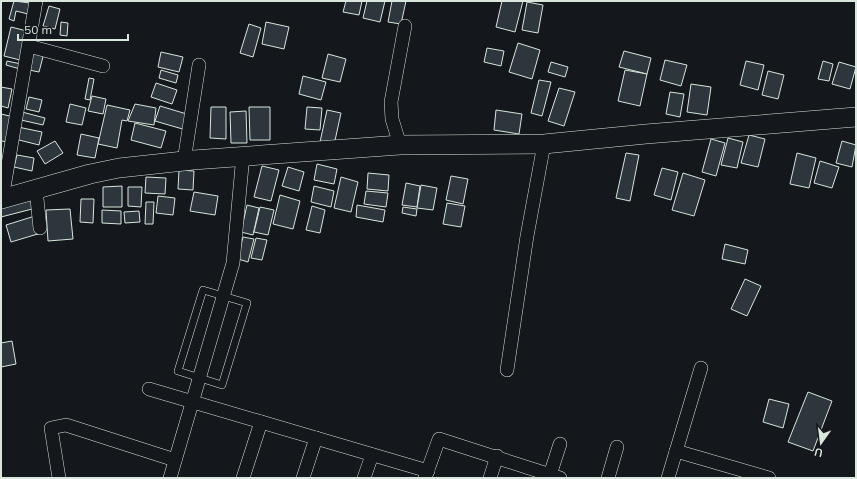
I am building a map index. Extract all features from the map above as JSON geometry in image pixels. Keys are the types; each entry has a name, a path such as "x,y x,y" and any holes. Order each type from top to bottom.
{"street":[{"path":"36,1 2,199 62,180 119,168 243,155 400,145 544,144 856,117"},
{"path":"400,145 392,118 390,102 405,26"},
{"path":"29,46 102,66"},
{"path":"184,161 199,65"},
{"path":"507,370 544,144"},
{"path":"170,478 233,263 243,155"},
{"path":"36,189 40,228"},
{"path":"668,478 701,368"},
{"path":"149,389 372,455 426,475 439,439 497,456 553,477 560,444"},
{"path":"242,478 261,422"},
{"path":"59,478 51,428 66,425 175,460"},
{"path":"303,478 316,438"},
{"path":"608,478 617,447"},
{"path":"676,451 769,478"},
{"path":"364,478 372,455"},
{"path":"490,478 497,456"}],"lane":[{"path":"203,290 224,296 247,303 222,384 178,371 203,290"}],"building":[{"path":"14,1 30,3 28,14 16,11 14,21 9,19"},
{"path":"346,1 362,1 359,15 343,12"},
{"path":"367,1 385,1 380,22 363,18"},
{"path":"392,1 406,1 401,24 388,22"},
{"path":"502,1 523,1 515,32 496,27"},
{"path":"527,2 543,5 538,33 522,30"},
{"path":"49,6 60,9 55,29 43,26"},
{"path":"61,22 68,23 67,36 60,35"},
{"path":"266,22 289,27 284,49 262,44"},
{"path":"249,24 261,28 253,57 240,53"},
{"path":"11,27 27,31 20,60 4,56"},
{"path":"518,43 540,50 532,79 509,72"},
{"path":"487,48 504,51 501,66 484,62"},
{"path":"34,50 44,53 39,72 29,70"},
{"path":"624,51 651,58 647,74 619,67"},
{"path":"161,52 183,57 179,72 158,67"},
{"path":"328,54 346,59 340,82 322,78"},
{"path":"665,60 687,65 681,86 660,80"},
{"path":"7,61 21,64 20,69 6,65"},
{"path":"746,61 764,65 758,90 740,85"},
{"path":"823,61 833,64 829,81 818,79"},
{"path":"551,62 568,67 565,77 548,72"},
{"path":"839,62 856,67 850,89 832,84"},
{"path":"161,70 178,75 176,83 159,78"},
{"path":"625,70 647,74 640,106 618,101"},
{"path":"768,71 784,75 778,99 762,95"},
{"path":"303,76 326,82 321,100 299,94"},
{"path":"89,78 94,79 90,100 85,99"},
{"path":"539,80 551,82 542,116 531,113"},
{"path":"156,83 177,90 172,104 151,97"},
{"path":"691,84 711,87 707,115 687,112"},
{"path":"1,87 12,89 8,108 1,106"},
{"path":"559,88 575,92 564,126 548,121"},
{"path":"670,92 684,94 680,117 666,114"},
{"path":"92,96 106,99 103,114 88,111"},
{"path":"29,97 42,100 39,112 26,109"},
{"path":"70,104 86,108 82,125 66,122"},
{"path":"135,104 156,108 154,125 128,121"},
{"path":"107,105 130,110 127,121 122,120 117,148 98,144"},
{"path":"160,106 190,115 186,130 155,121"},
{"path":"211,107 226,107 226,139 210,138"},
{"path":"249,107 270,107 270,140 250,140"},
{"path":"307,107 322,108 320,130 305,129"},
{"path":"327,110 341,113 334,145 320,142"},
{"path":"496,110 522,114 519,134 494,130"},
{"path":"246,111 247,143 231,143 230,112"},
{"path":"22,112 45,118 43,125 21,120"},
{"path":"1,114 14,117 10,142 1,141"},
{"path":"135,123 166,131 161,148 131,140"},
{"path":"18,127 42,132 39,145 15,139"},
{"path":"81,134 99,138 95,158 77,155"},
{"path":"749,135 765,139 758,167 741,163"},
{"path":"728,138 743,142 737,168 721,165"},
{"path":"711,139 725,143 716,176 702,172"},
{"path":"55,141 63,153 45,164 37,151"},
{"path":"842,141 856,145 852,167 836,163"},
{"path":"626,153 639,155 630,201 616,198"},
{"path":"797,153 816,158 809,188 790,184"},
{"path":"17,155 34,158 32,171 14,167"},
{"path":"820,161 839,167 832,188 814,183"},
{"path":"317,164 337,169 334,184 314,180"},
{"path":"262,166 279,170 271,201 254,197"},
{"path":"288,167 304,172 299,191 282,186"},
{"path":"662,168 678,172 671,200 654,195"},
{"path":"179,170 194,171 193,190 178,189"},
{"path":"368,173 389,175 388,191 367,189"},
{"path":"683,173 705,180 694,216 672,210"},
{"path":"451,176 468,179 463,204 446,200"},
{"path":"146,177 166,178 165,194 145,193"},
{"path":"341,177 358,182 351,212 334,208"},
{"path":"406,183 420,186 417,207 402,205"},
{"path":"421,185 437,188 433,210 417,208"},
{"path":"122,186 122,207 103,207 103,187"},
{"path":"314,186 334,191 331,207 311,202"},
{"path":"128,187 142,187 141,207 128,206"},
{"path":"366,191 388,193 386,207 364,204"},
{"path":"194,192 218,196 215,215 190,211"},
{"path":"280,195 300,201 293,229 273,224"},
{"path":"158,196 175,198 173,215 156,213"},
{"path":"32,198 36,208 1,217 1,207"},
{"path":"81,199 94,199 93,223 80,222"},
{"path":"146,202 154,202 153,224 145,224"},
{"path":"447,203 465,206 461,227 443,224"},
{"path":"247,205 259,208 253,235 241,232"},
{"path":"357,205 385,210 383,222 356,217"},
{"path":"312,206 325,210 320,233 306,230"},
{"path":"260,207 274,210 268,235 254,232"},
{"path":"403,207 417,209 416,216 402,213"},
{"path":"70,209 73,239 48,241 46,210"},
{"path":"102,210 121,211 121,224 102,223"},
{"path":"139,211 140,222 125,223 124,212"},
{"path":"35,216 41,233 11,242 6,225"},
{"path":"243,237 254,239 248,262 238,259"},
{"path":"256,238 267,240 262,260 251,258"},
{"path":"725,244 748,250 745,264 722,259"},
{"path":"745,279 761,286 747,316 731,309"},
{"path":"12,341 16,364 1,367 1,343"},
{"path":"808,392 832,401 813,451 788,442"},
{"path":"769,399 789,404 783,428 763,422"}]}
